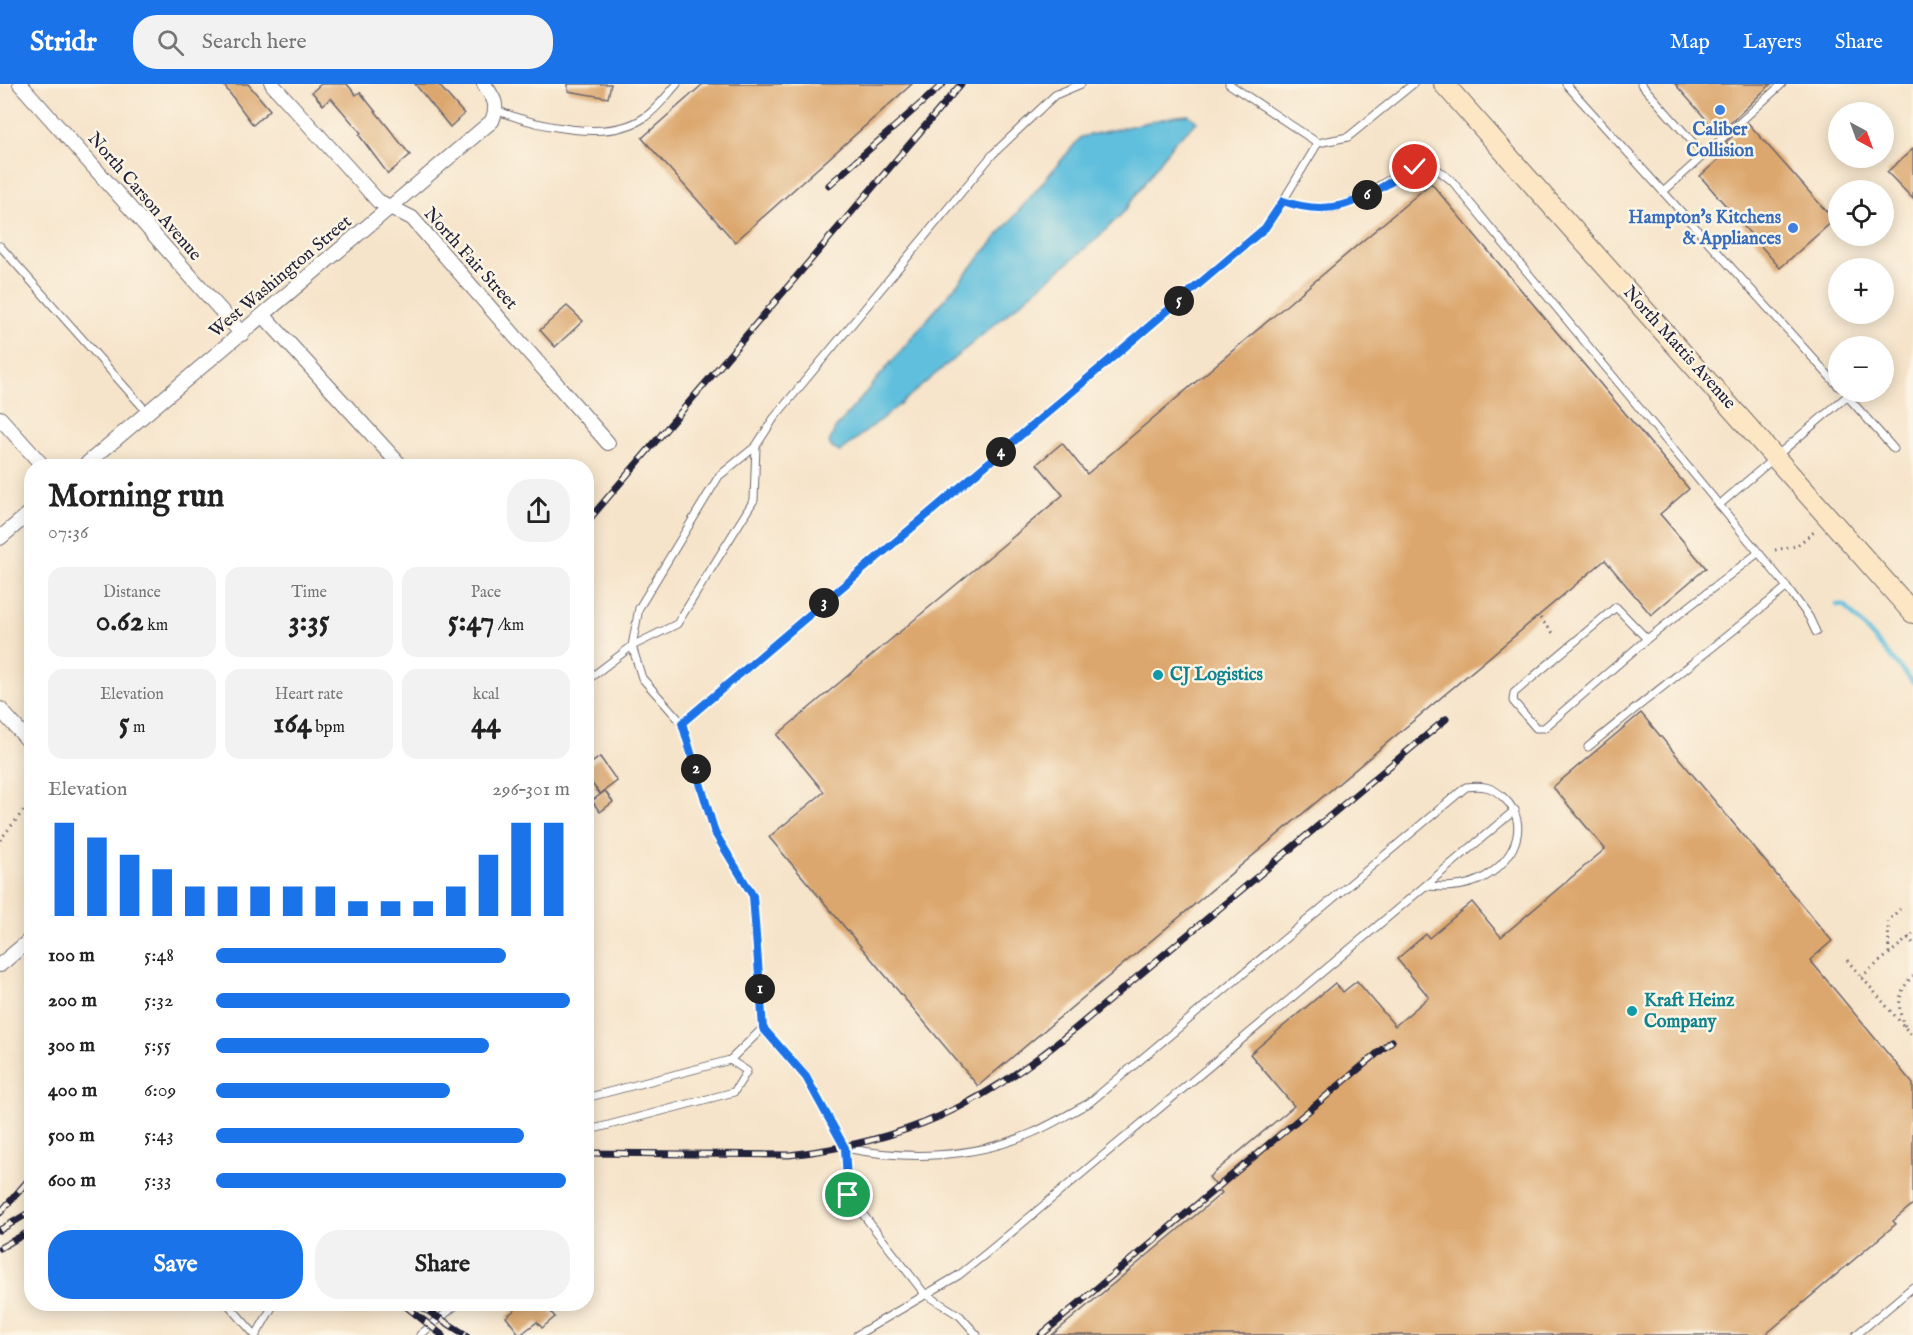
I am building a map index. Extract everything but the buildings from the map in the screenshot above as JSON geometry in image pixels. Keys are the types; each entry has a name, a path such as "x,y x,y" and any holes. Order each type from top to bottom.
{"main road":[{"name":"North Mattis Avenue","path":"1444,84 1913,613"}],"street":[{"name":"North Carson Avenue","path":"20,84 242,334"},
{"name":"North Fair Street","path":"272,84 378,201 412,218 608,443"},
{"path":"484,84 495,101 496,110"},
{"name":"West Washington Street","path":"92,459 492,121 496,110"},
{"path":"264,316 395,459"},
{"path":"0,418 37,459"},
{"path":"0,538 24,518"},
{"path":"0,709 24,736"},
{"path":"0,965 24,945"}],"lane":[{"path":"496,110 525,121 561,127 618,130 645,117 677,84"},
{"path":"977,1335 960,1316 924,1293 848,1195 845,1148 806,1077 763,1028 753,896 715,833 682,723 642,678 632,646 639,608 719,476 756,446 774,418 993,154 1056,95 1081,84"},
{"path":"1229,84 1318,143 1348,137 1413,84"},
{"path":"1566,84 1828,375"},
{"path":"1641,84 1704,154"},
{"path":"1663,192 1782,84"},
{"path":"682,723 1265,228 1318,143"},
{"path":"1283,201 1306,209 1332,209 1365,196 1415,167 1433,166 1452,181 1787,587 1809,616 1816,632"},
{"path":"0,246 50,299 148,413"},
{"path":"1719,505 1836,402"},
{"path":"1852,402 1894,449"},
{"path":"594,675 632,646 677,624 754,500 756,446"},
{"path":"1647,639 1616,607 1514,693 1513,701 1536,728 1544,728 1647,639 1758,553"},
{"path":"1588,747 1658,689 1696,663 1787,587"},
{"path":"845,1148 882,1155 930,1155 975,1150 1031,1134 1089,1103 1466,787 1481,785 1494,789 1515,810 1519,820 1518,839 1502,864 1474,882 1449,888 1425,886"},
{"path":"857,1335 924,1293 959,1275 988,1252 1515,810"},
{"path":"594,1096 730,1059 763,1028"},
{"path":"594,1129 734,1092 747,1071 730,1059"},
{"path":"1856,1335 1913,1287"},
{"path":"234,1311 255,1335 270,1311"},
{"path":"420,1335 449,1311"}],"path":[{"path":"1775,550 1796,546 1814,532"},
{"path":"1540,618 1553,633"},
{"path":"0,840 24,810"},
{"path":"1889,953 1888,921 1900,909"},
{"path":"1861,977 1913,933"},
{"path":"1908,937 1913,942"},
{"path":"1847,960 1913,1038"},
{"path":"1909,1033 1900,1013 1899,998 1913,976"}],"water":[{"path":"1189,115 1197,122 1174,142 1123,213 1094,241 840,452 832,448 829,443 835,429 1081,137"}],"waterway":[{"path":"1837,605 1845,606 1913,682"}],"railway":[{"path":"829,185 943,84"},
{"path":"594,514 961,84"},
{"path":"594,1153 789,1155 869,1141 905,1130 972,1100 1005,1081 1070,1033 1446,719"},
{"path":"1041,1335 1392,1041"},
{"path":"0,1213 24,1185"},
{"path":"0,1230 24,1216"},
{"path":"0,1248 24,1234"},
{"path":"412,1311 442,1335"},
{"path":"428,1311 466,1335"}],"place":[{"name":"Caliber Collision","path":"1720,110"},
{"name":"Hampton's Kitchens & Appliances","path":"1793,228"},
{"name":"CJ Logistics","path":"1158,675"},
{"name":"Kraft Heinz Company","path":"1632,1011"}],"route":[{"path":"848,1195 845,1148 806,1077 763,1028 753,896 715,833 682,723 1265,228 1283,201 1306,209 1332,209 1365,196 1415,167"}]}
